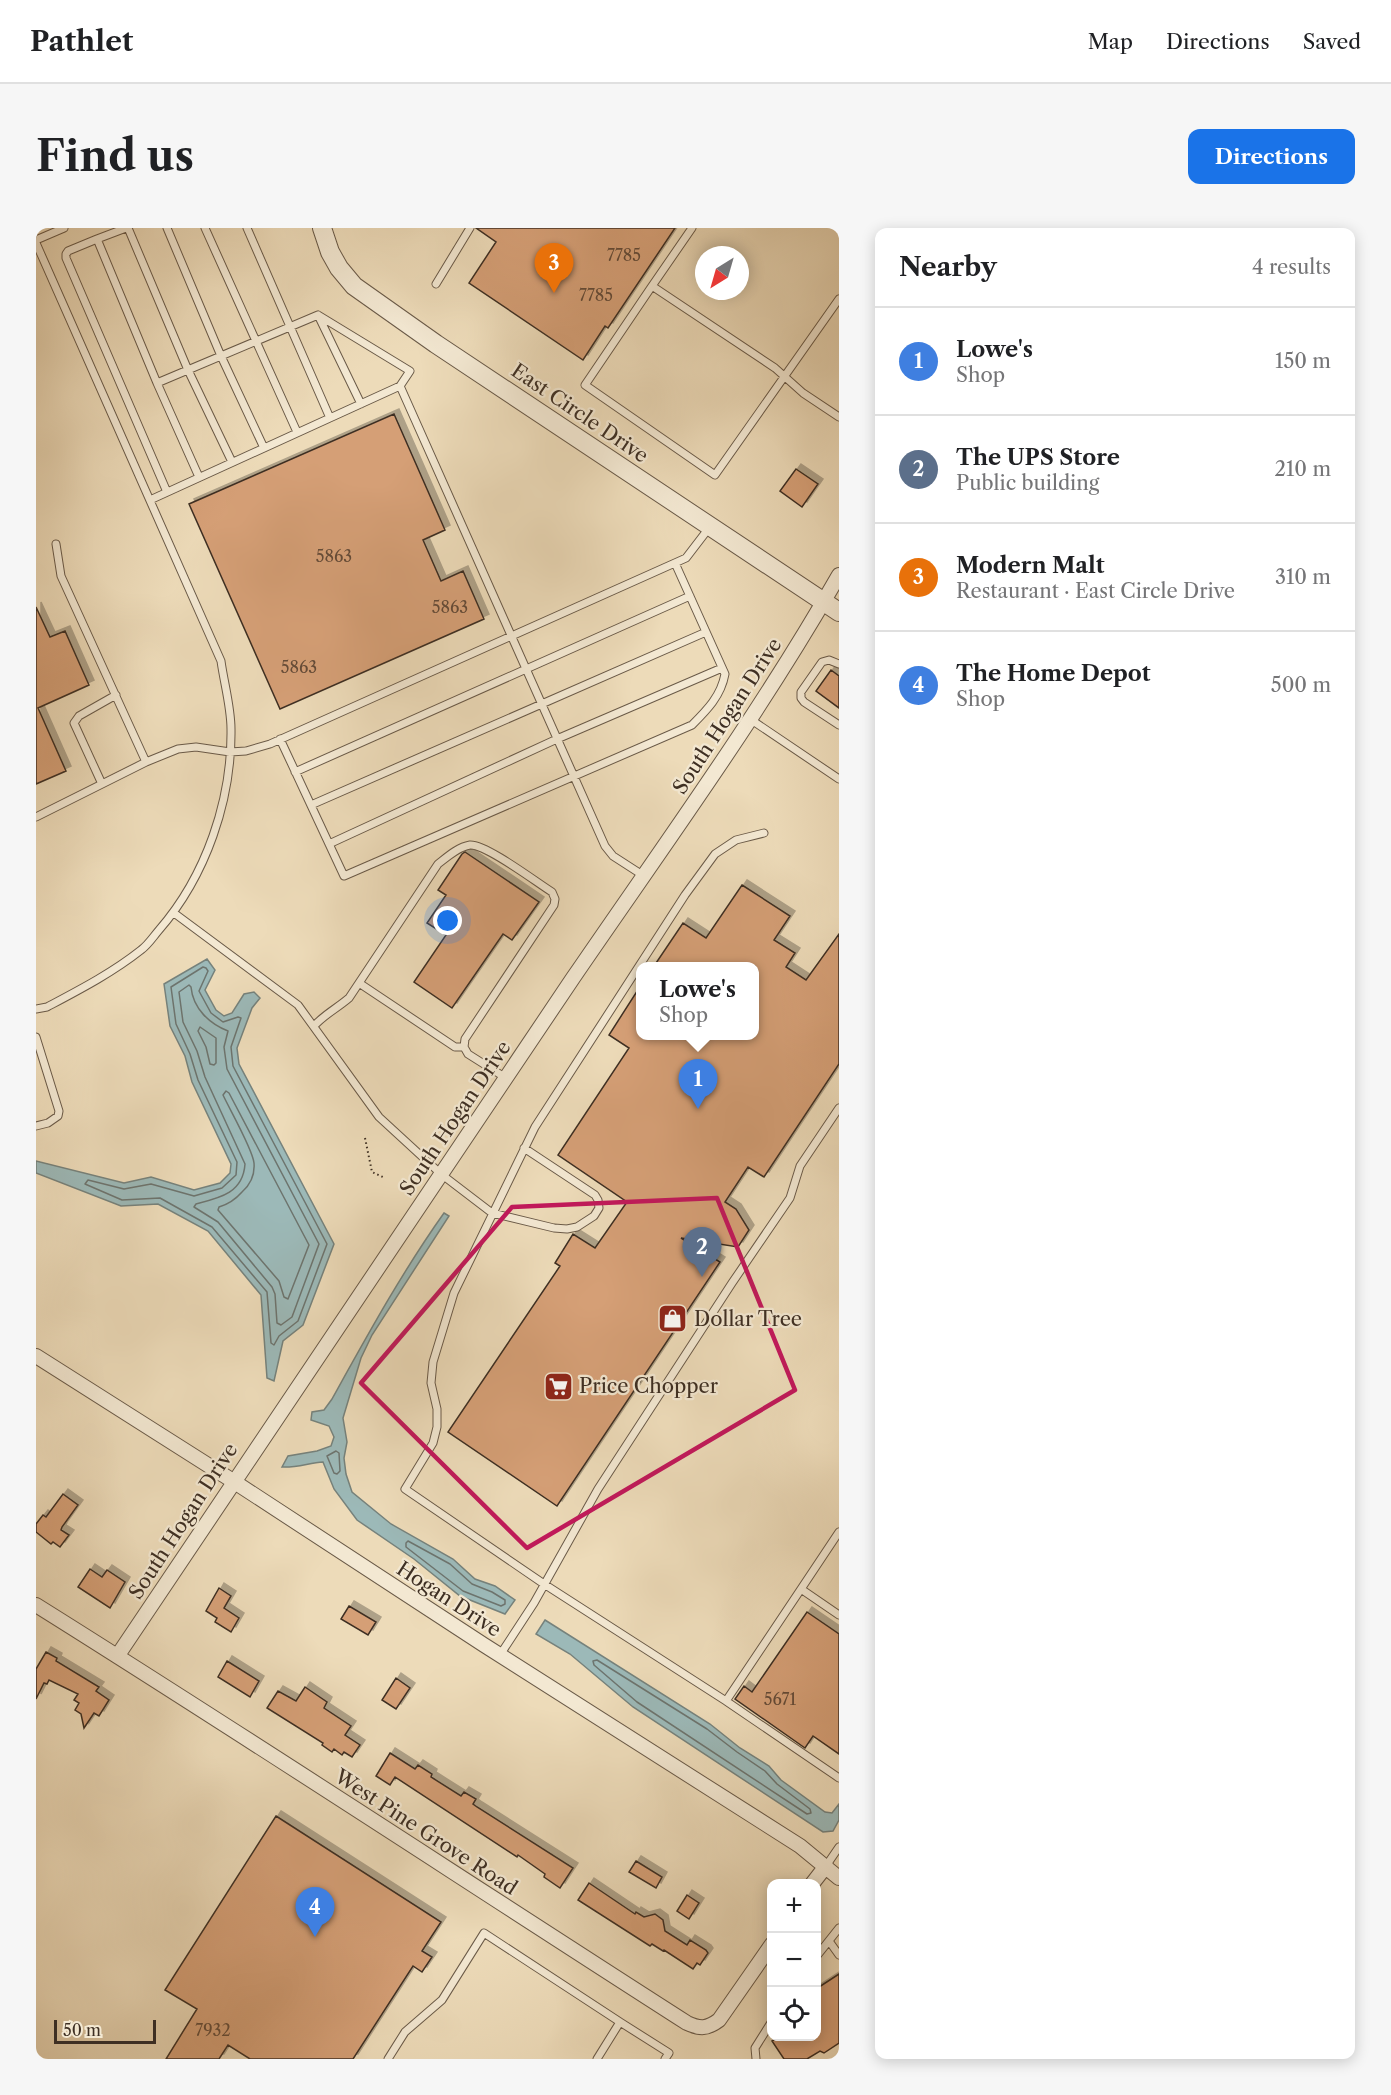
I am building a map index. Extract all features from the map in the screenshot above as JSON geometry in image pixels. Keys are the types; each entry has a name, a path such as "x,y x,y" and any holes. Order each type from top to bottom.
{"street":[{"name":"East Circle Drive","path":"322,228 330,252 339,268 354,286 436,344 831,607"},
{"name":"South Hogan Drive","path":"118,1655 233,1481 750,719 831,607 839,575"},
{"name":"Hogan Drive","path":"36,1356 800,1846 839,1878"},
{"name":"West Pine Grove Road","path":"37,1608 118,1655 687,2023 698,2028 710,2027 719,2020 767,1950"},
{"path":"816,1879 826,1866"}],"lane":[{"path":"36,1009 47,1007 108,974 142,949 174,914 196,877 217,826 230,764 232,727 221,661 36,242 64,228"},
{"path":"167,492 66,258 68,251 127,228 188,370 232,462"},
{"path":"167,228 221,356 264,448"},
{"path":"205,228 297,432"},
{"path":"247,228 330,418"},
{"path":"436,284 470,228"},
{"path":"692,228 585,385 715,475 839,299"},
{"path":"97,239 157,383 200,477"},
{"path":"652,286 775,368 803,393 839,417"},
{"path":"150,500 400,386 410,371 338,325 318,315 157,383"},
{"path":"318,315 361,404"},
{"path":"400,386 605,846 613,856 644,876"},
{"path":"36,817 146,762 178,749 196,747 230,752 246,751 280,740 686,558 710,526"},
{"path":"56,544 61,576 146,762"},
{"path":"280,740 344,876 692,725 708,710 723,688 725,674 675,563"},
{"path":"295,772 690,596"},
{"path":"311,806 706,632"},
{"path":"839,664 829,660 822,662 801,692 804,702 839,726"},
{"path":"329,844 557,738 722,668"},
{"path":"102,784 74,723 79,716 116,695"},
{"path":"750,719 839,779"},
{"path":"642,962 715,854 736,840 764,833"},
{"path":"314,1026 326,1013 349,998 438,864 450,854 471,845 485,848 552,892 555,899 554,905 465,1039 464,1047 468,1054 506,1078"},
{"path":"174,914 298,1005 379,1117 441,1174 492,1213 554,1228 578,1227 587,1221 599,1208 595,1195 524,1148"},
{"path":"636,971 535,1127 454,1293 433,1362 431,1383 437,1409 437,1427 433,1443 405,1489 544,1584 726,1701 839,1778"},
{"path":"358,983 455,1047 464,1047"},
{"path":"36,1037 59,1111 58,1116 48,1123 36,1126"},
{"path":"500,1655 598,1489 790,1198 800,1166 839,1108"},
{"path":"726,1701 839,1532"},
{"path":"801,1589 839,1615"},
{"path":"826,1866 839,1847"},
{"path":"821,1951 839,1928"},
{"path":"388,2059 405,2032 442,2000 484,1934 669,2053 665,2059"},
{"path":"829,1941 839,1955"},
{"path":"597,2059 620,2022"},
{"path":"756,2059 755,2048 767,2028"}],"path":[{"path":"365,1138 372,1172 385,1178"}],"highlighted area":[{"path":"717,1198 795,1390 527,1548 361,1383 512,1207"}],"water":[{"path":"207,959 215,970 205,990 216,1010 224,1016 232,1013 244,994 254,992 260,998 252,1008 237,1048 239,1064 334,1244 303,1325 283,1341 274,1381 267,1378 261,1295 208,1231 158,1204 121,1206 36,1173 36,1161 124,1183 151,1177 194,1190 220,1183 230,1173 231,1164 192,1082 185,1056 170,1026 164,984"},
{"path":"444,1213 449,1216 372,1335 361,1358 343,1418 347,1442 344,1458 346,1474 352,1492 391,1524 453,1559 475,1579 495,1586 515,1600 505,1614 460,1596 414,1559 357,1520 334,1489 323,1462 282,1467 288,1456 331,1446 334,1437 329,1426 311,1420 312,1412 324,1410 332,1399 399,1281"},
{"path":"545,1620 710,1724 740,1748 769,1766 781,1780 825,1812 832,1813 839,1804 839,1820 833,1831 823,1832 633,1707 570,1654 536,1634"}],"building":[{"path":"476,228 675,228 608,328 605,326 583,360 469,283 496,242"},
{"path":"394,414 445,530 423,540 441,581 463,571 484,619 280,709 189,504"},
{"path":"796,469 818,484 802,507 780,491"},
{"path":"36,607 50,637 65,631 89,685 38,708 66,771 36,784"},
{"path":"831,670 839,676 839,708 816,691"},
{"path":"465,852 539,902 512,940 503,934 452,1008 414,982 446,935 427,923 446,895 438,890"},
{"path":"742,885 790,916 774,940 795,953 786,967 806,980 839,934 839,1064 764,1177 748,1167 725,1202 736,1209 749,1230 738,1247 681,1238 720,1262 557,1506 448,1432 560,1266 555,1263 573,1234 595,1248 627,1202 558,1155 629,1048 609,1035 636,993 636,1040 759,1040 759,962 657,962 683,923 706,938"},
{"path":"63,1494 78,1505 62,1527 61,1530 69,1535 60,1547 53,1542 51,1544 36,1532 36,1524 43,1515 46,1517"},
{"path":"90,1569 102,1577 107,1570 125,1582 110,1608 78,1587"},
{"path":"219,1588 231,1596 224,1608 239,1618 231,1632 215,1622 217,1618 206,1611"},
{"path":"349,1606 376,1622 368,1635 341,1619"},
{"path":"807,1612 839,1634 839,1754 813,1736 805,1748 735,1699 744,1686 752,1692"},
{"path":"46,1652 57,1658 56,1661 99,1687 96,1691 109,1700 99,1716 94,1713 84,1728 81,1714 75,1710 79,1703 74,1700 78,1694 49,1680 47,1684 44,1683 36,1699 36,1669"},
{"path":"227,1661 259,1681 250,1697 218,1677"},
{"path":"396,1678 410,1688 396,1709 382,1700"},
{"path":"305,1687 327,1702 324,1708 351,1726 345,1735 360,1745 352,1757 344,1752 342,1755 334,1749 332,1752 322,1745 323,1743 267,1708 278,1691 296,1701"},
{"path":"390,1753 415,1769 418,1765 432,1774 431,1777 461,1796 464,1792 476,1799 473,1804 477,1807 573,1868 560,1888 518,1855 517,1857 395,1777 390,1785 376,1776"},
{"path":"276,1816 441,1922 422,1951 432,1957 422,1972 413,1966 353,2059 250,2059 228,2045 219,2059 166,2059 197,2009 165,1990"},
{"path":"636,1861 662,1877 656,1888 629,1872"},
{"path":"589,1883 635,1914 636,1912 644,1917 655,1914 663,1920 665,1931 687,1945 690,1940 708,1953 700,1965 697,1963 693,1969 664,1950 652,1944 650,1946 578,1900"},
{"path":"687,1895 699,1903 689,1919 677,1911"},
{"path":"839,1974 839,2043 824,2053 820,2051 807,2059 784,2059 772,2041 821,2041 821,1986"}],"place":[{"name":"Modern Malt","path":"554,293"},
{"name":"Lowe's","path":"698,1109"},
{"name":"The UPS Store","path":"702,1277"},
{"name":"Dollar Tree","path":"673,1319"},
{"name":"Price Chopper","path":"558,1386"},
{"name":"The Home Depot","path":"315,1937"}]}
